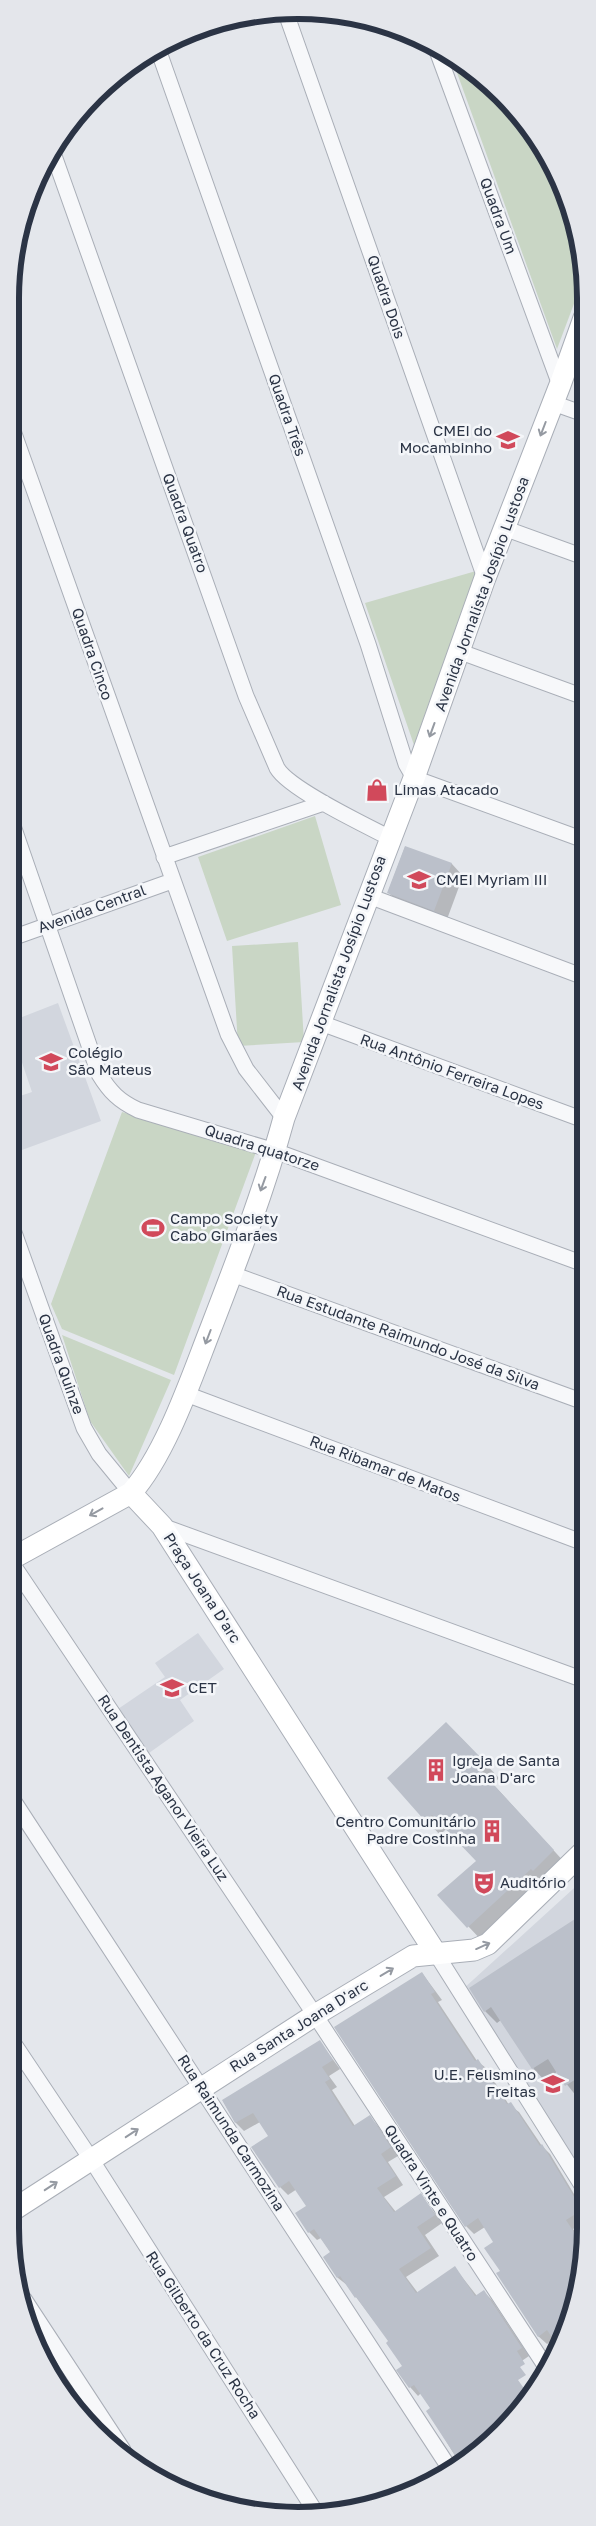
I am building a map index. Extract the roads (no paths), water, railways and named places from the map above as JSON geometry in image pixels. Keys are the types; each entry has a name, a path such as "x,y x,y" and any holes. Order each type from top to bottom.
{"street":[{"name":"Quadra Dois","path":"288,19 485,578"},
{"name":"Quadra Três","path":"160,55 368,644 401,750 414,778"},
{"name":"Quadra Um","path":"439,57 557,394"},
{"name":"Quadra Quatro","path":"55,159 260,732 282,776 324,803 390,838"},
{"name":"Avenida Jornalista Josípio Lustosa","path":"19,1556 131,1493 143,1480 186,1394 232,1274 275,1151 284,1118 414,778 461,652 485,578 577,338"},
{"path":"557,394 577,409"},
{"name":"Quadra Cinco","path":"19,448 172,881"},
{"path":"504,528 577,555"},
{"path":"461,652 577,694"},
{"path":"414,778 577,837"},
{"path":"164,857 324,803"},
{"name":"Quadra quatorze","path":"19,843 99,1074 111,1093 122,1102 138,1110 275,1151 577,1261"},
{"path":"172,881 228,1034 246,1069 284,1118"},
{"name":"Avenida Central","path":"19,935 172,881"},
{"path":"368,896 577,974"},
{"name":"Rua Antônio Ferreira Lopes","path":"321,1023 577,1117"},
{"name":"Quadra Quinze","path":"19,1246 84,1428 99,1454 131,1493"},
{"name":"Rua Estudante Raimundo José da Silva","path":"232,1274 577,1399"},
{"name":"Rua Ribamar de Matos","path":"186,1394 577,1540"},
{"path":"131,1493 162,1526"},
{"name":"Praça Joana D'arc","path":"162,1526 577,1677"},
{"name":"Praça Joana D'arc","path":"162,1526 435,1952"},
{"name":"Rua Dentista Aganor Vieira Luz","path":"19,1572 315,2015"},
{"name":"Rua Raimunda Carmozina","path":"19,1811 447,2464"},
{"name":"Rua Santa Joana D'arc","path":"19,2206 315,2015 414,1956 435,1952 474,1950 488,1944 577,1857"},
{"path":"435,1952 577,2176"},
{"name":"Quadra Vinte e Quatro","path":"315,2015 543,2362"},
{"name":"Rua Gilberto da Cruz Rocha","path":"19,2051 91,2159 312,2507"},
{"path":"31,2310 117,2440"}],"place":[{"name":"CMEI do Mocambinho","path":"508,440"},
{"name":"Limas Atacado","path":"377,790"},
{"name":"CMEI Myriam III","path":"419,880"},
{"name":"Colégio São Mateus","path":"51,1062"},
{"name":"Campo Society Cabo Gimarães","path":"153,1228"},
{"name":"CET","path":"172,1688"},
{"name":"Igreja de Santa Joana D'arc","path":"436,1770"},
{"name":"Centro Comunitário Padre Costinha","path":"492,1831"},
{"name":"Auditório","path":"484,1883"},
{"name":"U.E. Felismino Freitas","path":"553,2084"}]}
